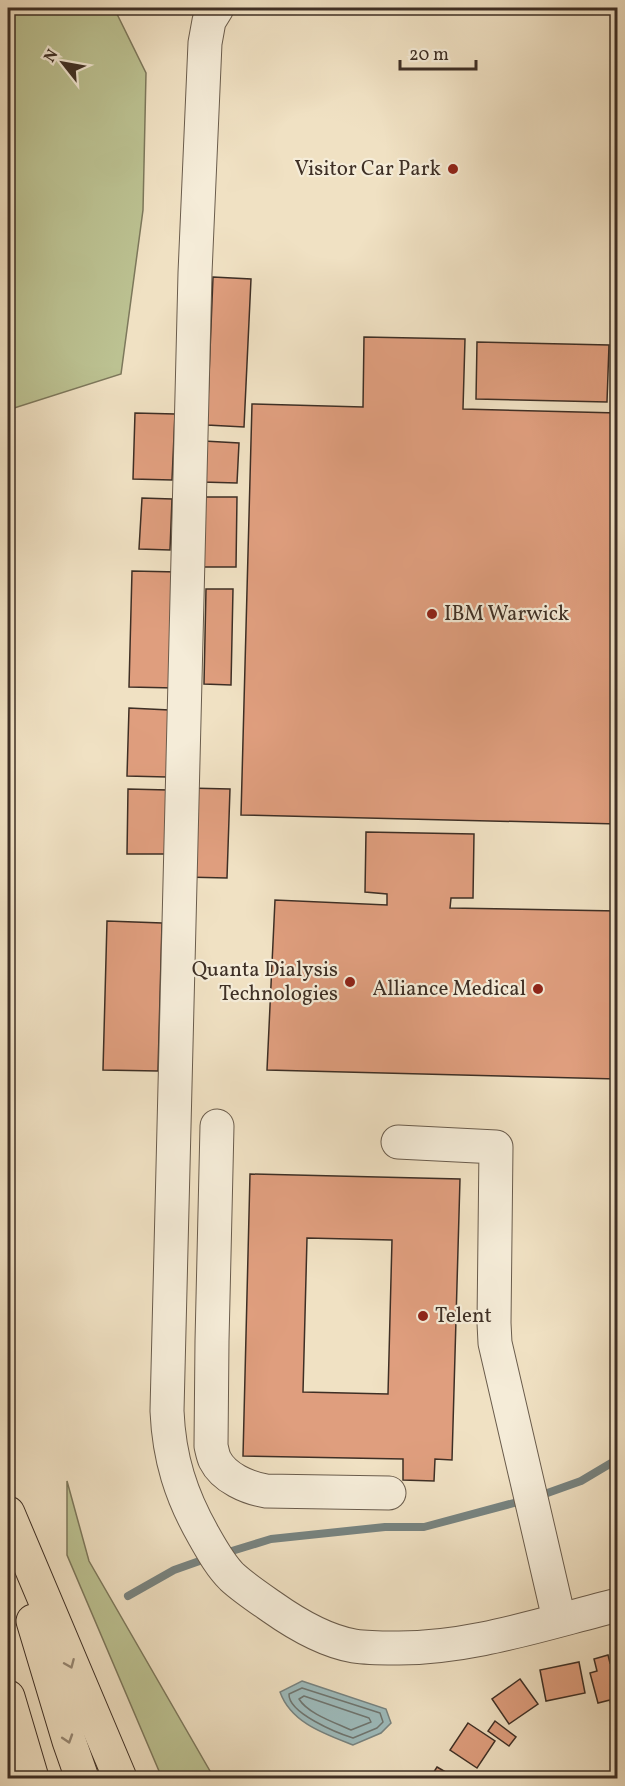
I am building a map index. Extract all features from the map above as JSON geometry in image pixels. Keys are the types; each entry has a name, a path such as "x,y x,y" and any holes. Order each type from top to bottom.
{"highway":[{"path":"8,1513 120,1779"},
{"path":"8,1520 37,1637 82,1779"},
{"path":"8,1697 32,1779"}],"lane":[{"path":"217,8 209,21 205,43 195,273 168,1439 183,1497 212,1550 232,1577 302,1626 331,1639 353,1646 398,1648 454,1644 618,1605"},
{"path":"217,1126 211,1446 215,1460 222,1469 251,1489 389,1493"},
{"path":"398,1142 496,1147 495,1343 560,1619"},
{"path":"172,1201 215,1203"}],"green space":[{"path":"8,8 114,8 146,73 143,210 121,374 8,410"},
{"path":"67,1481 89,1561 214,1778 162,1778 67,1555"}],"water":[{"path":"302,1681 386,1709 391,1723 381,1733 353,1745 320,1732 292,1712 280,1692"}],"building":[{"path":"213,277 251,279 244,427 207,425"},
{"name":"IBM Warwick","path":"364,337 465,339 463,409 618,413 618,824 241,815 252,404 363,407"},
{"path":"477,342 609,345 607,402 476,399"},
{"path":"135,413 175,414 172,480 133,479"},
{"path":"204,441 239,443 237,483 202,482"},
{"path":"202,497 237,497 236,567 202,567"},
{"path":"142,498 172,499 170,550 139,549"},
{"path":"132,571 178,572 175,688 129,687"},
{"path":"206,589 233,589 231,685 204,684"},
{"path":"129,708 169,710 167,777 127,776"},
{"path":"187,788 230,789 227,878 184,877"},
{"path":"128,789 168,790 166,854 127,854"},
{"path":"366,832 474,834 473,898 451,898 450,908 618,911 617,1079 267,1070 275,900 387,905 387,894 365,892"},
{"path":"107,921 162,923 158,1071 103,1070"},
{"name":"Telent","path":"250,1174 460,1179 452,1460 435,1459 434,1481 403,1480 403,1459 243,1456","holes":["307,1238 392,1240 388,1394 303,1392"]},
{"path":"608,1655 610,1663 618,1661 618,1709 612,1711 610,1700 598,1703 590,1673 597,1671 594,1659"},
{"path":"579,1662 585,1693 546,1701 540,1670"},
{"path":"520,1679 538,1704 509,1724 492,1699"},
{"path":"495,1721 516,1737 509,1746 488,1731"},
{"path":"468,1723 495,1741 477,1768 450,1750"},
{"path":"437,1767 456,1778 430,1778"}],"waterway":[{"path":"539,1496 581,1481 618,1459"},
{"path":"222,1554 271,1539 385,1527 424,1527 525,1500"},
{"path":"128,1596 174,1570 208,1558"}],"place":[{"name":"Visitor Car Park","path":"453,169"},
{"name":"IBM Warwick","path":"432,614"},
{"name":"Quanta Dialysis Technologies","path":"350,982"},
{"name":"Alliance Medical","path":"538,989"},
{"name":"Telent","path":"423,1316"}]}
